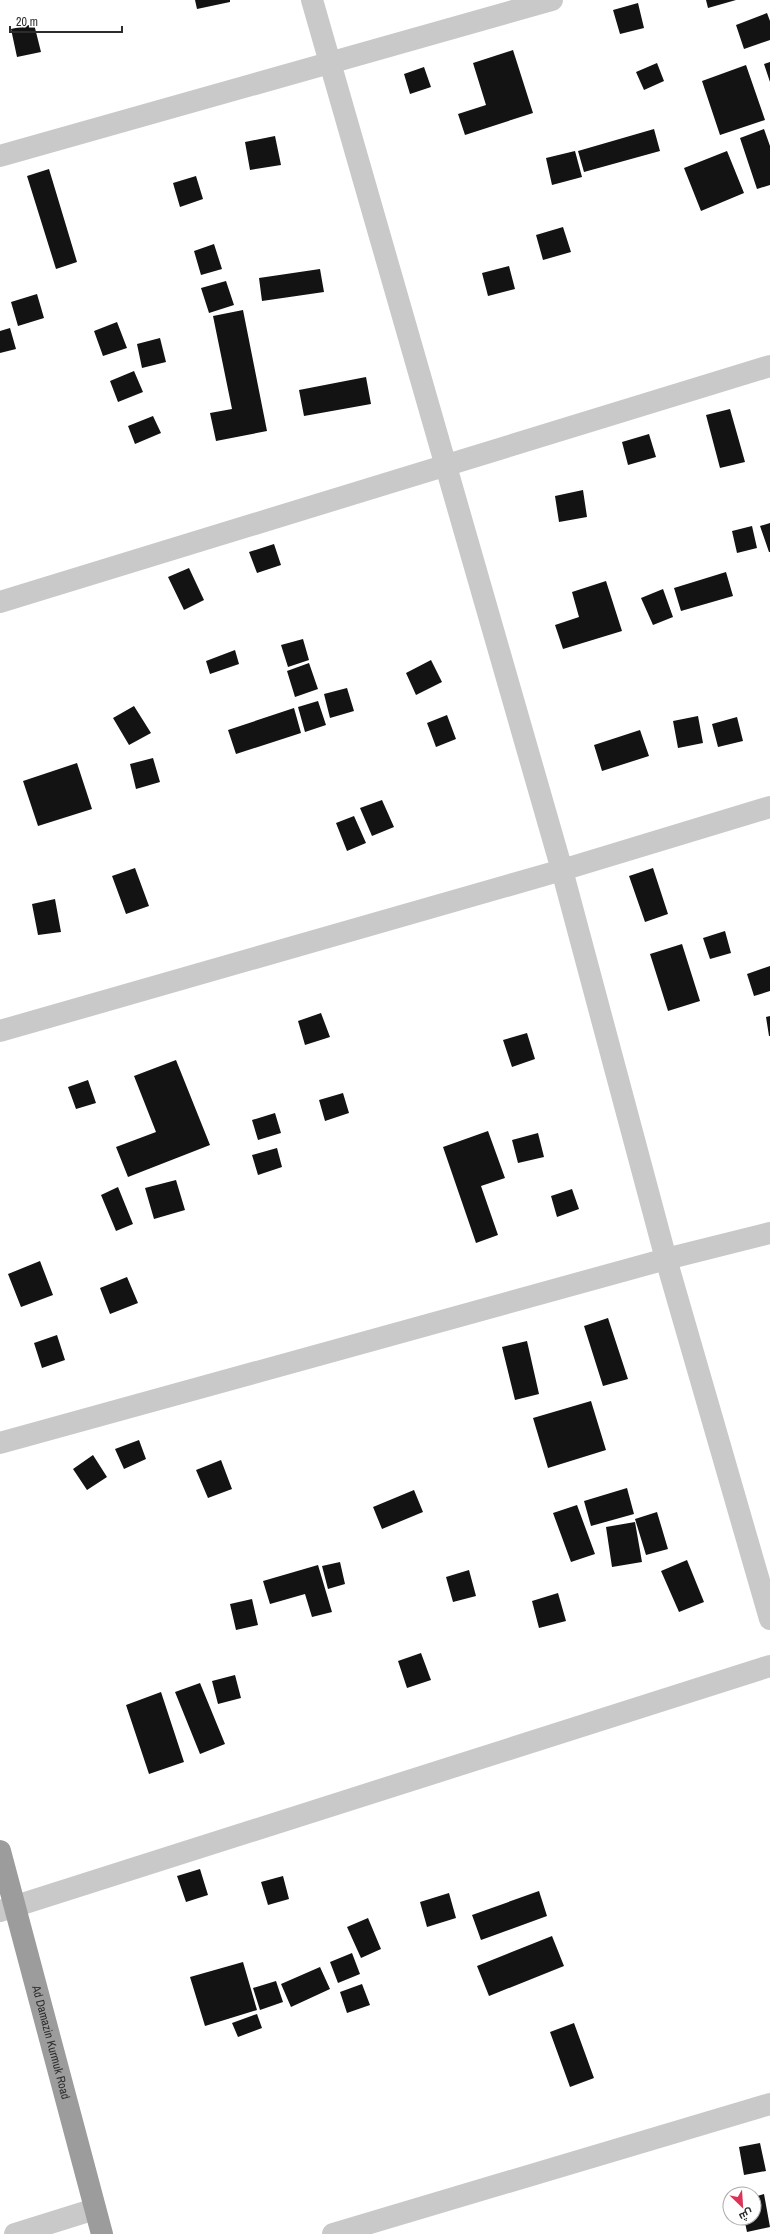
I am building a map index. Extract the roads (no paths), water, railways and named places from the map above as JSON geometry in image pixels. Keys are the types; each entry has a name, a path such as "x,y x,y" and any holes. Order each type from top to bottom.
{"highway":[{"name":"Ad Damazin Kurmuk Road","path":"0,1852 8,1909 102,2234"}],"street":[{"path":"312,0 562,870 666,1258 770,1619"},
{"path":"0,156 331,64 552,0"},
{"path":"0,602 445,464 770,366"},
{"path":"0,1031 562,870 770,807"},
{"path":"0,1444 666,1258 770,1233"},
{"path":"8,1909 770,1666"},
{"path":"333,2234 770,2104"},
{"path":"15,2234 95,2209"}]}
